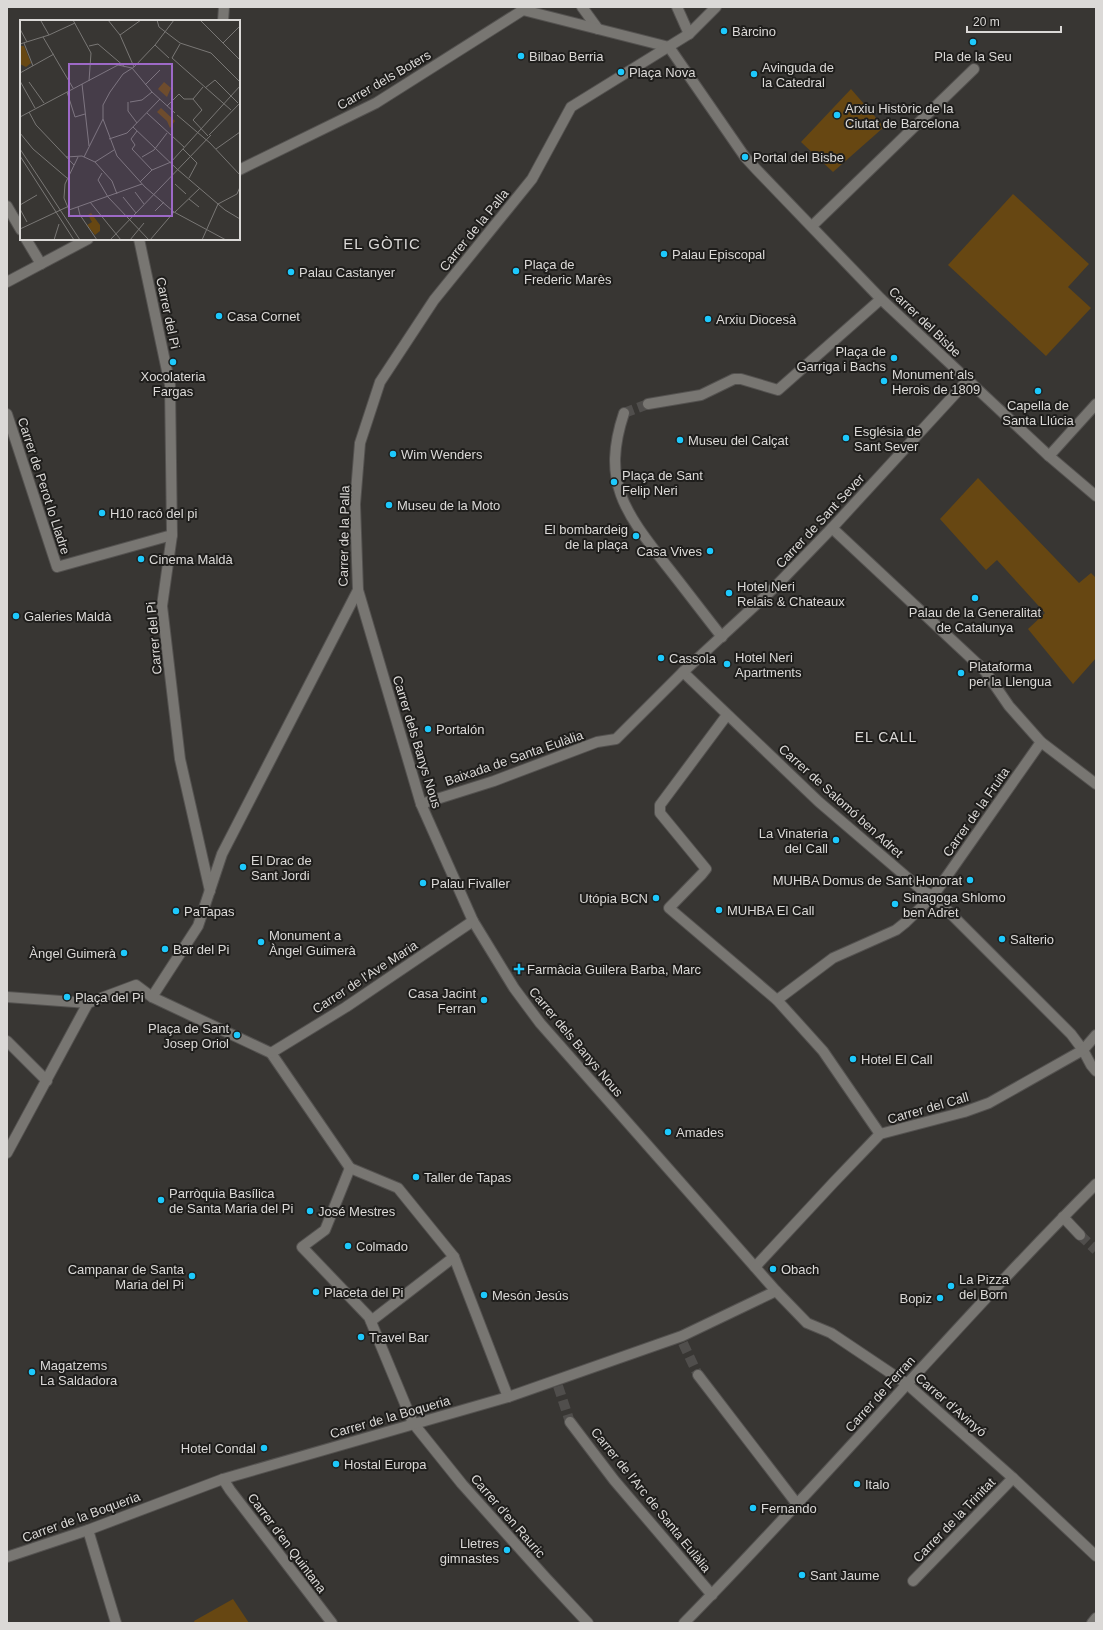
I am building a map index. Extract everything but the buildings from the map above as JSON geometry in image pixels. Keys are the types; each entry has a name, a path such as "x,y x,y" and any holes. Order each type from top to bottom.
{"street":[{"path":"223,20 224,7"},
{"path":"582,7 598,29 668,47 689,34 716,7"},
{"path":"677,7 689,34"},
{"name":"Carrer dels Boters","path":"240,170 376,103 524,10 598,29"},
{"name":"Carrer de la Palla","path":"210,892 222,854 358,590 355,504 360,443 380,382 434,300 532,179 571,106 668,47"},
{"name":"Carrer del Bisbe","path":"668,47 745,157 881,299 967,381 1049,456 1096,496"},
{"path":"812,226 974,69"},
{"path":"7,206 20,228"},
{"path":"27,240 41,264"},
{"path":"7,282 86,240"},
{"name":"Carrer del Pi","path":"139,240 170,386 172,535 162,606 180,759 210,892"},
{"path":"648,404 701,395 734,379 741,379 778,390 881,299"},
{"name":"Carrer de Sant Sever","path":"616,739 683,672 774,588 832,528 967,381"},
{"path":"1049,456 1096,404"},
{"path":"624,413 615,445 616,477 624,503 637,528 722,637"},
{"name":"Carrer de Perot lo Lladre","path":"7,414 57,567 172,535"},
{"path":"832,528 985,671 1010,706 1041,742 1096,784"},
{"name":"Carrer dels Banys Nous","path":"358,590 421,804 473,921 514,988 540,1024 776,1291"},
{"name":"Carrer de Salomó ben Adret","path":"683,672 820,802 923,890 933,896 1071,1034 1096,1071"},
{"path":"727,715 660,805 660,813 706,869 669,908 776,1000 823,1051 880,1134"},
{"name":"Baixada de Santa Eulàlia","path":"421,804 494,781 597,742 616,739"},
{"name":"Carrer de la Fruita","path":"776,1000 833,958 896,930 933,896 1041,742"},
{"path":"152,997 198,926 210,892"},
{"name":"Carrer de l'Ave Maria","path":"271,1053 346,1007 473,921"},
{"path":"7,997 88,1002 136,985 152,997 271,1053 350,1168 398,1188 454,1257 508,1397"},
{"path":"7,1153 88,1002"},
{"name":"Carrer del Call","path":"755,1267 880,1134 964,1112 989,1103 1083,1050 1096,1035"},
{"path":"7,1041 46,1080"},
{"path":"350,1168 325,1230 302,1247 370,1319 454,1257"},
{"name":"Carrer de Ferran","path":"684,1623 797,1504 1063,1217 1096,1184"},
{"path":"1063,1217 1080,1235"},
{"name":"Carrer d'Avinyó","path":"776,1291 807,1323 831,1333 907,1384 1013,1478 1096,1556"},
{"name":"Carrer de la Boqueria","path":"7,1558 88,1530 223,1479 413,1423 508,1397 683,1339 776,1291"},
{"name":"Carrer d'en Rauric","path":"370,1319 413,1423 462,1484 588,1623"},
{"path":"698,1375 797,1504"},
{"name":"Carrer de l'Arc de Santa Eulàlia","path":"570,1422 614,1480 712,1595"},
{"name":"Carrer de la Trinitat","path":"913,1581 1013,1478"},
{"name":"Carrer d'en Quintana","path":"223,1479 332,1623"},
{"path":"88,1530 116,1623"},
{"path":"1092,1623 1096,1618"}],"shaded area":[{"path":"851,89 884,127 833,172 801,142"},
{"path":"1013,194 1089,264 1068,287 1091,308 1046,356 948,265"},
{"path":"978,478 1079,583 1091,573 1096,578 1096,658 1073,684 1028,629 1045,613 997,560 986,570 940,519"},
{"path":"233,1599 249,1623 195,1623 194,1621"}],"tunnel":[{"path":"624,413 648,404"},
{"path":"1080,1235 1096,1250"},
{"path":"683,1343 698,1375"},
{"path":"558,1386 570,1422"}],"place":[{"name":"Bàrcino","path":"724,31"},
{"name":"Pla de la Seu","path":"973,42"},
{"name":"Bilbao Berria","path":"521,56"},
{"name":"Plaça Nova","path":"621,72"},
{"name":"Avinguda de la Catedral","path":"754,74"},
{"name":"Arxiu Històric de la Ciutat de Barcelona","path":"837,115"},
{"name":"Portal del Bisbe","path":"745,157"},
{"name":"Palau Episcopal","path":"664,254"},
{"name":"Plaça de Frederic Marès","path":"516,271"},
{"name":"Palau Castanyer","path":"291,272"},
{"name":"Casa Cornet","path":"219,316"},
{"name":"Arxiu Diocesà","path":"708,319"},
{"name":"Plaça de Garriga i Bachs","path":"894,358"},
{"name":"Xocolateria Fargas","path":"173,362"},
{"name":"Monument als Herois de 1809","path":"884,381"},
{"name":"Capella de Santa Llúcia","path":"1038,391"},
{"name":"Església de Sant Sever","path":"846,438"},
{"name":"Museu del Calçat","path":"680,440"},
{"name":"Wim Wenders","path":"393,454"},
{"name":"Plaça de Sant Felip Neri","path":"614,482"},
{"name":"Museu de la Moto","path":"389,505"},
{"name":"H10 racó del pi","path":"102,513"},
{"name":"El bombardeig de la plaça","path":"636,536"},
{"name":"Casa Vives","path":"710,551"},
{"name":"Cinema Maldà","path":"141,559"},
{"name":"Hotel Neri Relais & Chateaux","path":"729,593"},
{"name":"Palau de la Generalitat de Catalunya","path":"975,598"},
{"name":"Galeries Maldà","path":"16,616"},
{"name":"Cassola","path":"661,658"},
{"name":"Hotel Neri Apartments","path":"727,664"},
{"name":"Plataforma per la Llengua","path":"961,673"},
{"name":"Portalón","path":"428,729"},
{"name":"La Vinateria del Call","path":"836,840"},
{"name":"El Drac de Sant Jordi","path":"243,867"},
{"name":"MUHBA Domus de Sant Honorat","path":"970,880"},
{"name":"Palau Fivaller","path":"423,883"},
{"name":"Utópia BCN","path":"656,898"},
{"name":"Sinagoga Shlomo ben Adret","path":"895,904"},
{"name":"MUHBA El Call","path":"719,910"},
{"name":"PaTapas","path":"176,911"},
{"name":"Salterio","path":"1002,939"},
{"name":"Monument a Àngel Guimerà","path":"261,942"},
{"name":"Bar del Pi","path":"165,949"},
{"name":"Àngel Guimerà","path":"124,953"},
{"name":"Farmàcia Guilera Barba, Marc","path":"519,969"},
{"name":"Plaça del Pi","path":"67,997"},
{"name":"Casa Jacint Ferran","path":"484,1000"},
{"name":"Plaça de Sant Josep Oriol","path":"237,1035"},
{"name":"Hotel El Call","path":"853,1059"},
{"name":"Amades","path":"668,1132"},
{"name":"Taller de Tapas","path":"416,1177"},
{"name":"Parròquia Basílica de Santa Maria del Pi","path":"161,1200"},
{"name":"José Mestres","path":"310,1211"},
{"name":"Colmado","path":"348,1246"},
{"name":"Obach","path":"773,1269"},
{"name":"Campanar de Santa Maria del Pi","path":"192,1276"},
{"name":"La Pizza del Born","path":"951,1286"},
{"name":"Placeta del Pi","path":"316,1292"},
{"name":"Mesón Jesús","path":"484,1295"},
{"name":"Bopiz","path":"940,1298"},
{"name":"Travel Bar","path":"361,1337"},
{"name":"Magatzems La Saldadora","path":"32,1372"},
{"name":"Hotel Condal","path":"264,1448"},
{"name":"Hostal Europa","path":"336,1464"},
{"name":"Italo","path":"857,1484"},
{"name":"Fernando","path":"753,1508"},
{"name":"Lletres gimnastes","path":"507,1550"},
{"name":"Sant Jaume","path":"802,1575"}],"district":[{"name":"EL GÒTIC","path":"382,243"},
{"name":"EL CALL","path":"886,737"}]}
